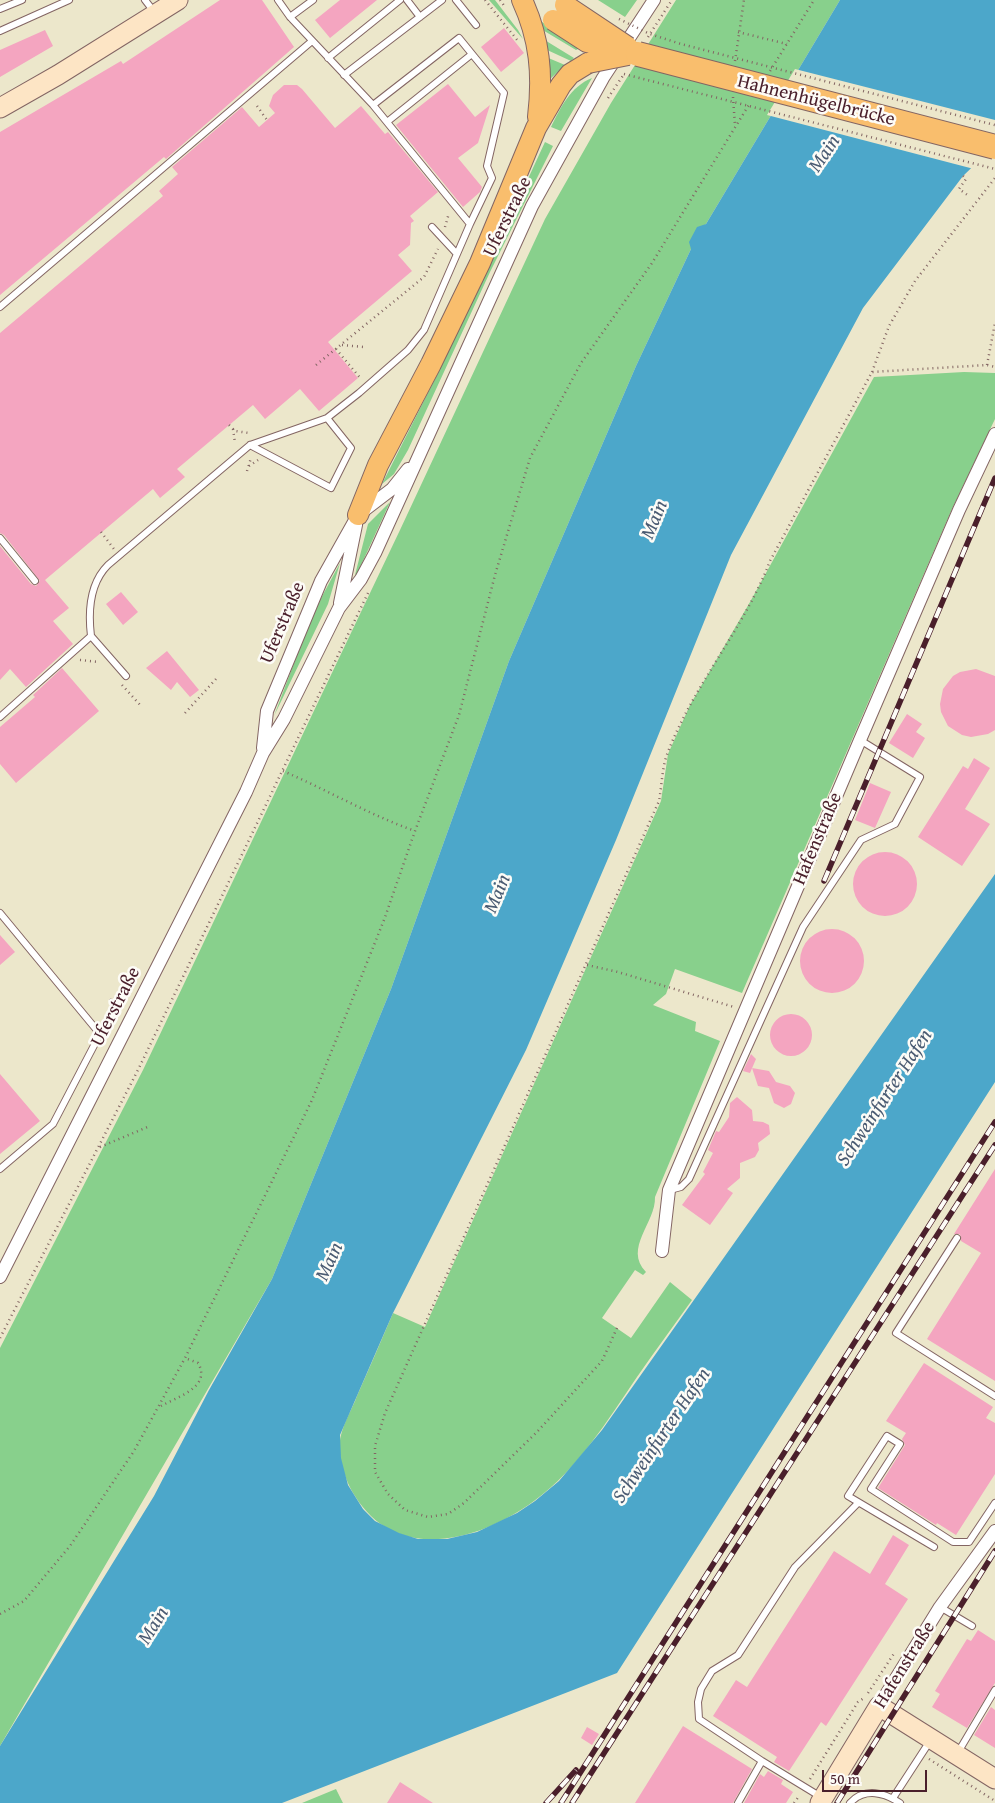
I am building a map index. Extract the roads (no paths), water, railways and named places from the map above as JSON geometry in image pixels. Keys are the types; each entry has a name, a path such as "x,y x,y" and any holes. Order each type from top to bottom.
{"highway":[{"name":"Hahnenhügelbrücke","path":"638,53 995,147"}],"main road":[{"path":"522,0 530,17 539,51 540,90 536,128"},
{"name":"Hahnenhügelbrücke","path":"526,0 587,42 638,53"},
{"name":"Hahnenhügelbrücke","path":"563,3 638,53"},
{"path":"358,515 378,465 432,364 480,263 536,128 554,94 578,68 595,61 638,53"}],"street":[{"path":"0,108 58,75 151,7 178,0"},
{"name":"Uferstraße","path":"0,1276 246,792 263,754 284,719 339,608 362,579 398,506 415,461 532,206 603,78 654,0"},
{"name":"Hafenstraße","path":"662,1251 669,1190 959,510 995,434"},
{"name":"Uferstraße","path":"263,754 267,711 300,627 321,581 358,515 392,489 415,461"},
{"name":"Uferstraße","path":"339,608 358,515"},
{"name":"Hafenstraße","path":"821,1800 872,1702 995,1531"},
{"path":"872,1702 995,1779"}],"lane":[{"path":"0,10 22,0"},
{"path":"0,31 69,0"},
{"path":"278,0 290,18 373,105 470,224"},
{"path":"290,18 313,0"},
{"path":"328,58 400,0"},
{"path":"407,0 420,17"},
{"path":"344,75 442,0"},
{"path":"456,0 476,25"},
{"path":"126,676 91,636 91,603 96,581 101,572 250,445 327,418 359,393 416,341 424,330 492,178 487,166 504,93 459,38 373,105"},
{"path":"0,307 312,41"},
{"path":"387,122 472,54"},
{"path":"432,227 457,254"},
{"path":"250,445 331,488 351,448 327,418"},
{"path":"0,538 35,581"},
{"path":"0,717 91,636"},
{"path":"669,1190 681,1187 689,1179 802,927 861,840 895,824 920,777 860,740"},
{"path":"0,913 100,1034 53,1124 0,1169"},
{"path":"705,1106 720,1112"},
{"path":"957,1238 896,1333 995,1396"},
{"path":"934,1547 848,1496 887,1436 900,1444 871,1489 954,1542 970,1542 995,1503"},
{"path":"821,1800 805,1787 699,1719 698,1702 701,1690 712,1671 738,1655 795,1567 858,1503"},
{"path":"940,1607 972,1626"},
{"path":"957,1754 995,1690"},
{"path":"893,1798 932,1738"},
{"path":"738,1803 762,1761"},
{"path":"850,1803 863,1795 882,1793 900,1803"}],"water":[{"path":"840,0 995,0 995,145 963,176 863,308 731,555 616,840 526,1050 393,1313 340,1435 341,1458 348,1485 363,1509 375,1521 399,1533 418,1539 447,1539 477,1532 517,1513 559,1481 602,1430 995,874 995,1082 617,1673 282,1803 0,1803 0,1746 154,1496 209,1390 272,1279 391,989 509,661 636,366 691,249 689,242 697,227 706,224"}],"railway":[{"path":"824,881 995,478"},
{"path":"561,1803 995,1122"},
{"path":"572,1803 995,1145"},
{"path":"837,1803 995,1551"},
{"path":"546,1803 576,1770"}],"water label":[{"name":"Main","path":"825,154"},
{"name":"Main","path":"655,520"},
{"name":"Main","path":"498,894"},
{"name":"Schweinfurter Hafen","path":"885,1098"},
{"name":"Main","path":"330,1262"},
{"name":"Schweinfurter Hafen","path":"662,1436"},
{"name":"Main","path":"154,1626"}]}
